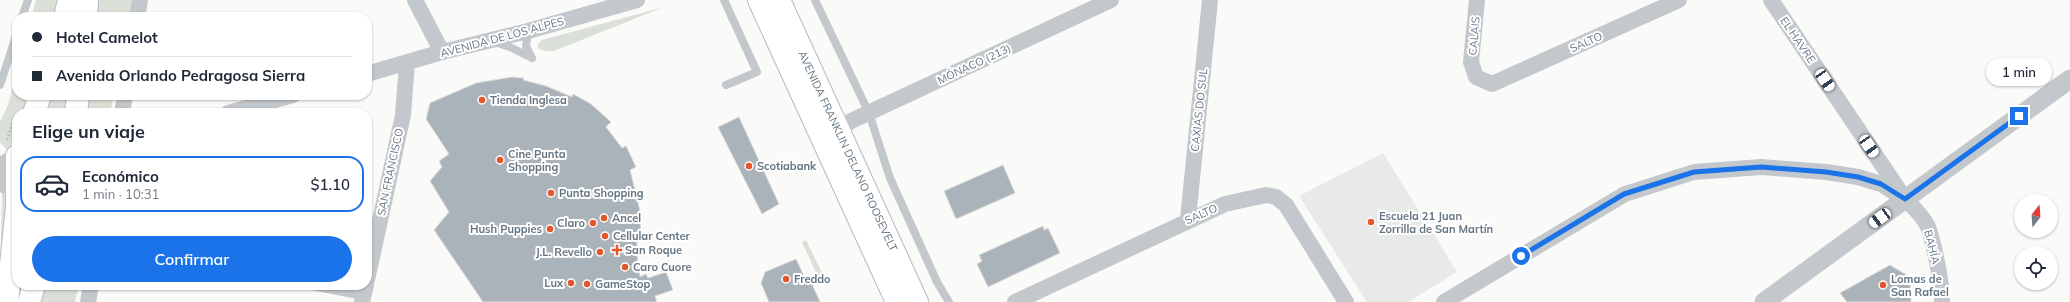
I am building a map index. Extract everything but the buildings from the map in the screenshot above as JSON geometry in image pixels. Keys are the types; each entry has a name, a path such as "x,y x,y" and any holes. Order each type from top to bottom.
{"main road":[{"path":"66,12 69,0"},
{"path":"86,12 87,0"},
{"name":"AVENIDA FRANKLIN DELANO ROOSEVELT","path":"759,0 897,302"},
{"name":"AVENIDA FRANKLIN DELANO ROOSEVELT","path":"779,0 917,302"},
{"path":"29,108 36,100"},
{"path":"7,302 12,254"},
{"path":"29,302 33,290"}],"street":[{"path":"138,12 140,0"},
{"path":"415,0 442,52"},
{"name":"AVENIDA DE LOS ALPES","path":"372,73 442,52 488,41 637,0"},
{"name":"MÓNACO (213)","path":"838,130 870,113 1111,0"},
{"name":"CAXIAS DO SUL","path":"1188,220 1210,0"},
{"name":"CALAIS","path":"1477,0 1471,62 1476,77 1492,84"},
{"name":"SALTO","path":"1492,84 1679,0"},
{"name":"EL HAVRE","path":"1771,0 1905,199"},
{"name":"SAN FRANCISCO","path":"372,229 403,115 407,63"},
{"path":"1764,302 2070,80"},
{"path":"246,108 275,100"},
{"path":"0,167 12,153"},
{"path":"1444,302 1624,194 1694,172 1761,167 1826,172 1858,177 1881,184 1905,199"},
{"path":"0,182 12,187"},
{"name":"SALTO","path":"1015,302 1225,204 1255,196 1266,195 1276,197 1286,205 1346,302"},
{"name":"BAHÍA","path":"1905,199 1916,209 1928,226 1943,290 1942,302"},
{"path":"88,302 90,290"}],"lane":[{"path":"24,12 28,0"},
{"path":"724,0 757,72 726,85"},
{"path":"815,0 870,113 890,178 949,302"},
{"path":"488,41 502,44 532,58 526,46 528,30"},
{"path":"0,85 12,48"},
{"path":"339,290 364,294"}],"shaded area":[{"path":"36,0 60,0 56,12 32,12"},
{"path":"98,0 132,0 130,12 96,12"},
{"path":"664,7 554,51 544,51 538,48 538,44 542,40"},
{"path":"12,89 12,100 28,100 26,108 12,108 12,142 8,151 0,142 0,122 8,105"},
{"path":"49,100 69,100 69,108 46,108"},
{"path":"87,100 113,100 111,108 87,108"},
{"name":"Escuela 21 Juan Zorrilla de San Martín","path":"1383,153 1457,272 1408,302 1367,302 1299,196"},
{"path":"2,193 4,193 7,202 0,287"},
{"path":"806,240 824,277 819,279 802,242"},
{"path":"43,290 78,290 75,302 39,302"}],"place":[{"name":"Tienda Inglesa","path":"482,100"},
{"name":"Cine Punta Shopping","path":"500,160"},
{"name":"Scotiabank","path":"749,166"},
{"name":"Punta Shopping","path":"551,193"},
{"name":"Ancel","path":"604,218"},
{"name":"Escuela 21 Juan Zorrilla de San Martín","path":"1371,222"},
{"name":"Claro","path":"593,223"},
{"name":"Hush Puppies","path":"550,229"},
{"name":"Cellular Center","path":"605,236"},
{"name":"San Roque","path":"617,250"},
{"name":"J.L. Revello","path":"600,252"},
{"name":"Caro Cuore","path":"625,267"},
{"name":"Freddo","path":"786,279"},
{"name":"Lux","path":"571,283"},
{"name":"GameStop","path":"587,284"},
{"name":"Lomas de San Rafael","path":"1883,285"}],"route":[{"path":"1521,256 1624,194 1660,181 1694,172 1761,167 1826,172 1858,177 1881,184 1905,199 2019,116"}]}
